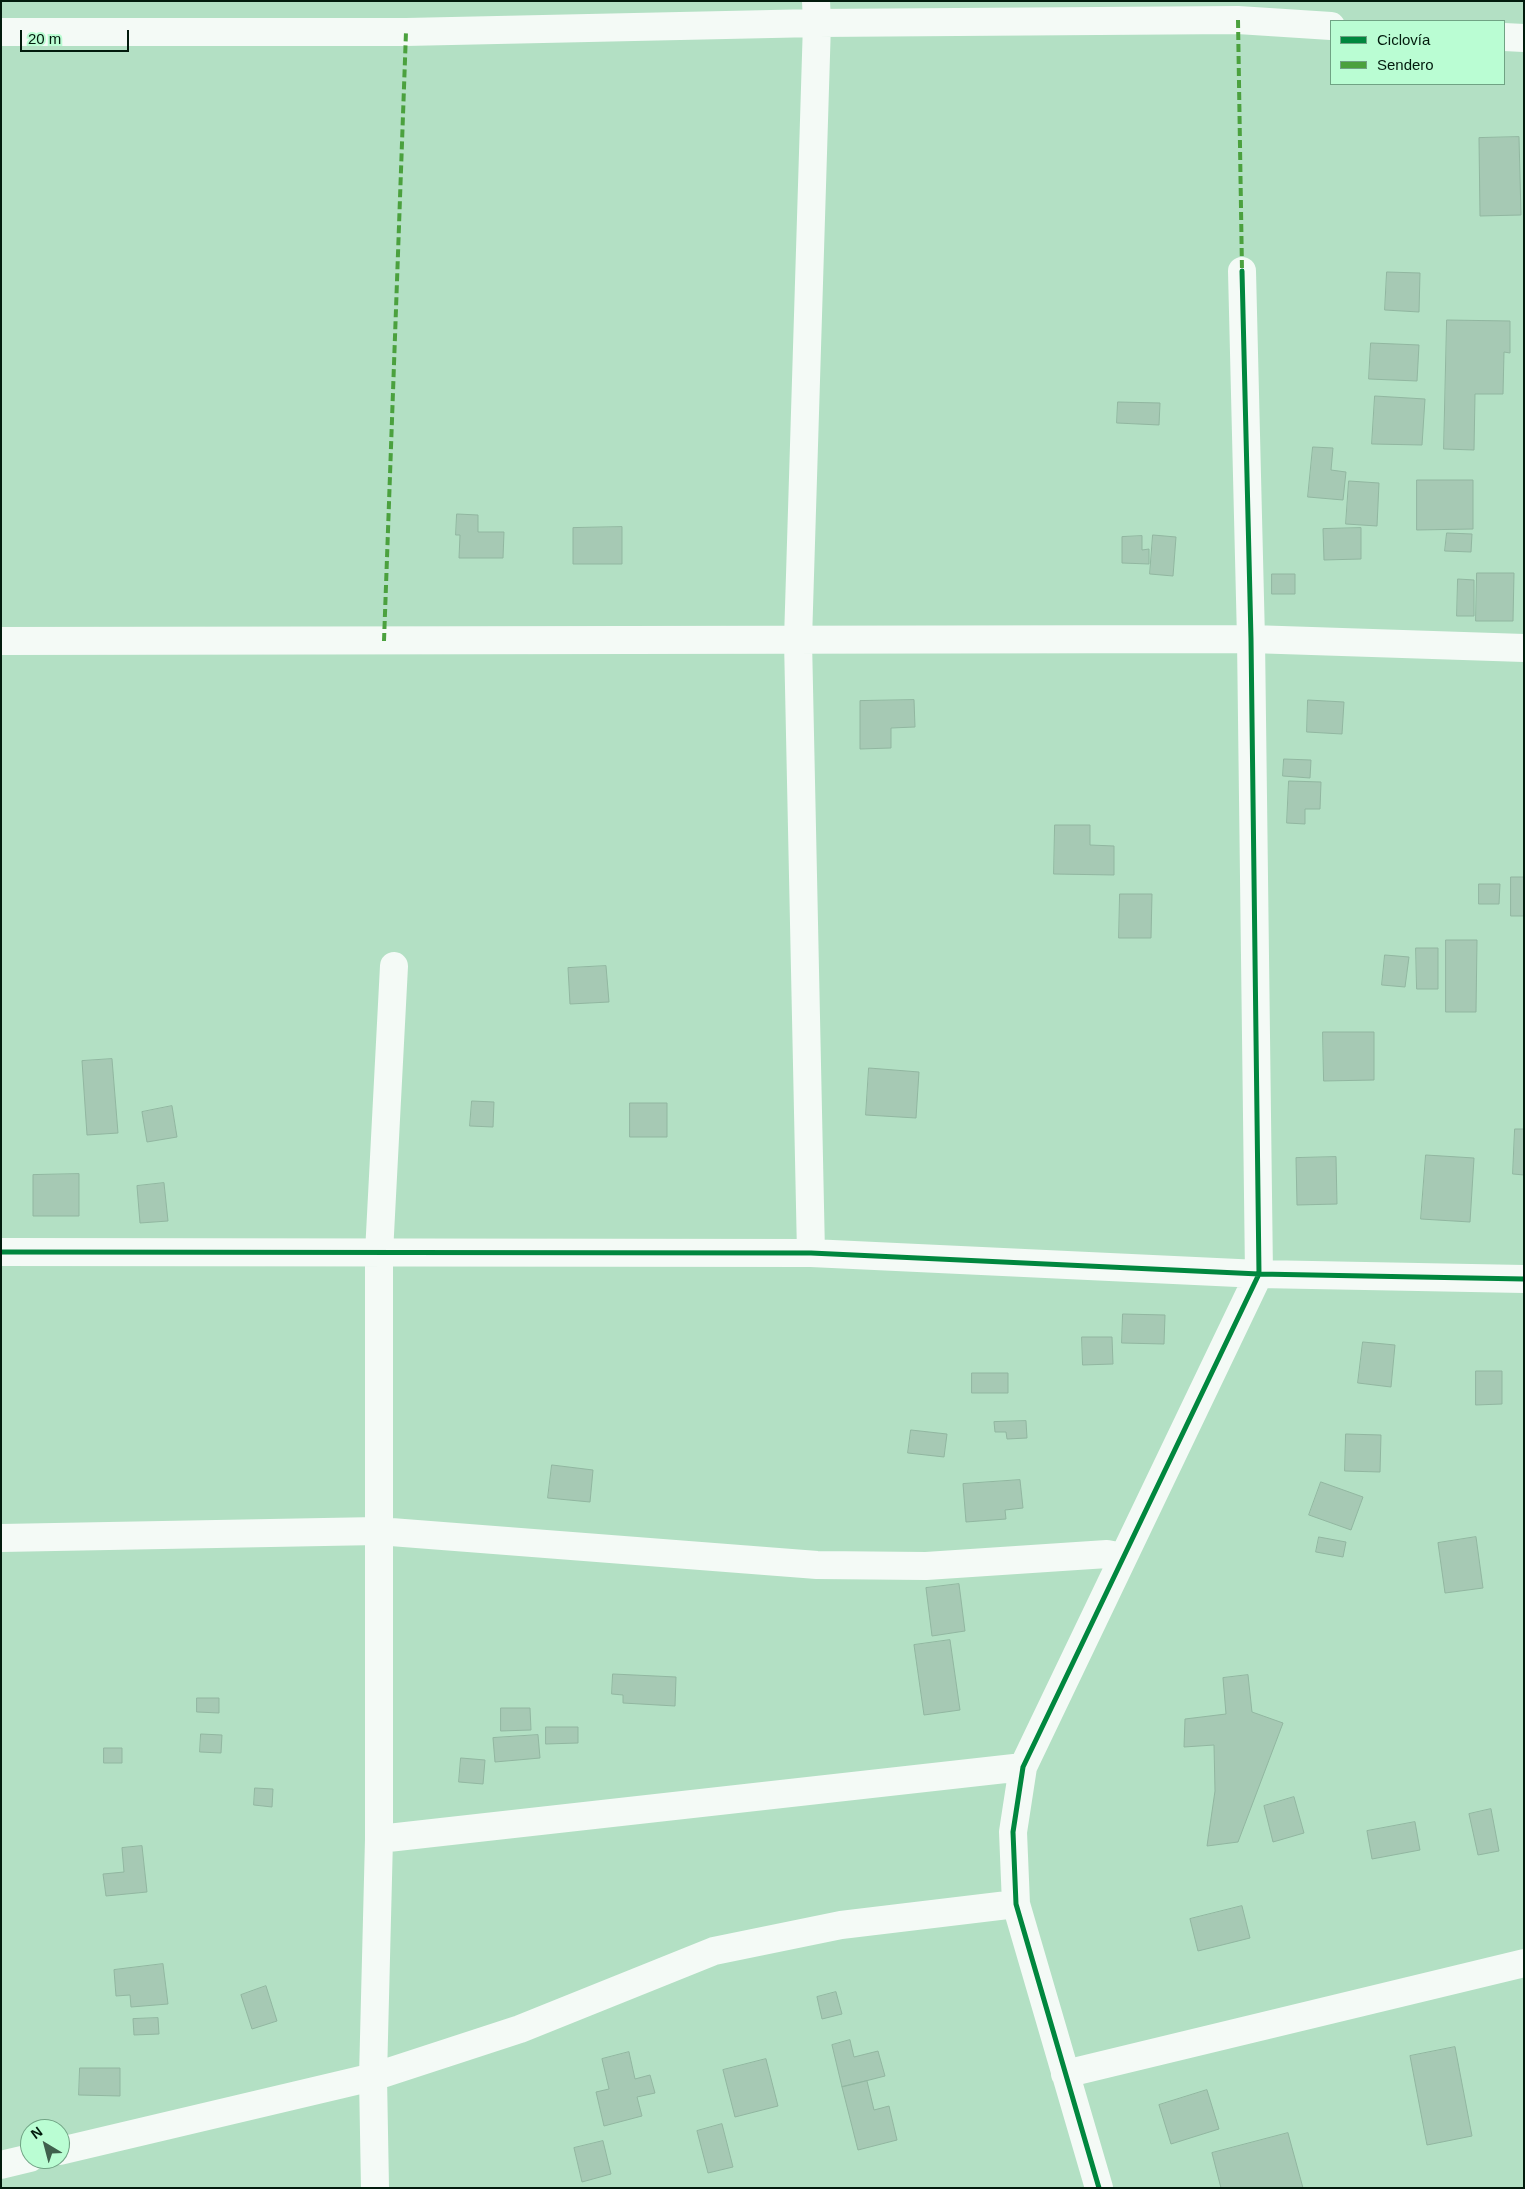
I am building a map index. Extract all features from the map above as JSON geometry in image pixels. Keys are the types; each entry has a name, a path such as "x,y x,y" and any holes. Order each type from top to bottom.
{"street":[{"path":"1,32 406,32 817,12 1237,11 1330,26"},
{"path":"811,1253 798,640 817,12"},
{"path":"1505,36 1524,38"},
{"path":"1099,2188 1016,1904 1014,1832 1023,1767 1259,1274 1251,639 1242,271"},
{"path":"1,641 1251,639 1524,648"},
{"path":"375,2188 373,2077 379,1838 379,1253 394,966"},
{"path":"1,1252 811,1253 1259,1274 1524,1279"},
{"path":"1,1538 378,1531 816,1565 926,1566 1107,1554 1123,1557"},
{"path":"379,1838 1023,1767"},
{"path":"70,2149 373,2077 520,2029 714,1951 841,1924 1016,1904"},
{"path":"1065,2074 1524,1963"},
{"path":"1,2165 20,2160"}],"building":[{"path":"1519,137 1521,215 1480,216 1479,138"},
{"path":"1387,272 1420,273 1419,312 1385,310"},
{"path":"1447,320 1510,321 1510,353 1504,352 1503,394 1475,394 1474,450 1444,449"},
{"path":"1371,343 1419,345 1417,381 1369,379"},
{"path":"1375,396 1425,399 1422,445 1372,444"},
{"path":"1118,402 1160,403 1159,425 1117,423"},
{"path":"1313,447 1333,448 1331,470 1346,472 1343,500 1308,497"},
{"path":"1417,480 1473,480 1473,529 1417,530"},
{"path":"1349,481 1379,483 1377,526 1346,524"},
{"path":"457,514 478,515 478,532 504,532 503,558 459,558 460,535 456,535"},
{"path":"622,527 622,564 573,564 573,528"},
{"path":"1361,528 1361,559 1324,560 1323,529"},
{"path":"1447,533 1472,534 1471,552 1445,551"},
{"path":"1153,535 1176,537 1173,576 1150,574"},
{"path":"1142,536 1142,550 1149,549 1149,564 1122,563 1122,537"},
{"path":"1477,573 1514,573 1513,621 1476,621"},
{"path":"1272,574 1295,574 1295,594 1272,594"},
{"path":"1458,579 1474,580 1474,616 1457,616"},
{"path":"914,700 915,727 891,728 891,748 860,749 860,701"},
{"path":"1308,700 1344,702 1342,734 1307,732"},
{"path":"1284,759 1311,760 1310,778 1283,776"},
{"path":"1289,781 1321,782 1320,809 1305,809 1305,824 1287,823"},
{"path":"1055,825 1090,825 1090,845 1114,846 1114,875 1054,874"},
{"path":"1511,877 1524,877 1524,916 1511,916"},
{"path":"1479,884 1500,884 1499,904 1479,904"},
{"path":"1120,894 1152,894 1151,938 1119,938"},
{"path":"1446,940 1477,940 1476,1012 1446,1012"},
{"path":"1416,948 1438,948 1438,989 1417,989"},
{"path":"1385,955 1409,957 1405,987 1382,985"},
{"path":"606,966 609,1002 570,1004 568,968"},
{"path":"1323,1032 1374,1032 1374,1080 1324,1081"},
{"path":"112,1059 118,1133 87,1135 82,1061"},
{"path":"869,1068 919,1072 916,1118 866,1115"},
{"path":"472,1101 494,1102 493,1127 470,1126"},
{"path":"630,1103 667,1103 667,1137 630,1137"},
{"path":"172,1106 177,1137 147,1142 142,1112"},
{"path":"1515,1129 1524,1129 1524,1175 1513,1174"},
{"path":"1426,1155 1474,1158 1470,1222 1421,1219"},
{"path":"1336,1157 1337,1204 1297,1205 1296,1158"},
{"path":"79,1174 79,1216 33,1216 33,1175"},
{"path":"164,1183 168,1221 140,1223 137,1186"},
{"path":"1123,1314 1165,1315 1164,1344 1122,1343"},
{"path":"1082,1337 1112,1337 1113,1364 1083,1365"},
{"path":"1363,1342 1395,1345 1391,1387 1358,1383"},
{"path":"1476,1371 1502,1371 1502,1404 1476,1405"},
{"path":"972,1373 1008,1373 1008,1393 972,1393"},
{"path":"1026,1421 1027,1438 1007,1439 1006,1432 995,1432 994,1422"},
{"path":"911,1430 947,1434 944,1457 908,1453"},
{"path":"1346,1434 1381,1435 1380,1472 1345,1471"},
{"path":"552,1465 593,1470 590,1502 548,1498"},
{"path":"1020,1480 1023,1508 1005,1510 1006,1519 966,1522 963,1484"},
{"path":"1321,1482 1363,1497 1351,1530 1309,1515"},
{"path":"1319,1537 1346,1542 1343,1557 1316,1552"},
{"path":"1476,1537 1483,1588 1445,1593 1438,1543"},
{"path":"959,1584 965,1631 932,1636 926,1588"},
{"path":"950,1640 960,1710 924,1715 914,1645"},
{"path":"613,1674 676,1677 675,1706 623,1703 623,1695 612,1694"},
{"path":"1248,1675 1252,1712 1283,1723 1238,1842 1207,1846 1215,1791 1214,1745 1184,1747 1185,1719 1226,1714 1223,1678"},
{"path":"197,1698 219,1698 219,1713 197,1712"},
{"path":"501,1708 530,1708 531,1730 501,1731"},
{"path":"546,1727 578,1727 578,1743 546,1744"},
{"path":"201,1734 222,1735 221,1753 200,1752"},
{"path":"538,1735 540,1758 495,1762 493,1738"},
{"path":"104,1748 122,1748 122,1763 104,1763"},
{"path":"461,1758 485,1760 483,1784 459,1782"},
{"path":"255,1788 273,1789 272,1807 254,1805"},
{"path":"1294,1797 1304,1833 1273,1842 1264,1806"},
{"path":"1491,1809 1499,1851 1478,1855 1469,1814"},
{"path":"1415,1822 1420,1850 1372,1859 1367,1831"},
{"path":"142,1846 147,1892 106,1896 103,1874 124,1872 122,1848"},
{"path":"1242,1906 1250,1938 1198,1951 1190,1919"},
{"path":"163,1964 168,2004 131,2007 130,1995 116,1996 114,1970"},
{"path":"266,1986 277,2021 252,2029 241,1995"},
{"path":"836,1992 842,2014 822,2019 817,1997"},
{"path":"158,2018 159,2034 134,2035 133,2019"},
{"path":"850,2040 854,2057 878,2051 885,2076 842,2087 832,2045"},
{"path":"1455,2047 1472,2136 1427,2145 1410,2056"},
{"path":"629,2052 635,2079 650,2075 655,2093 637,2097 642,2116 604,2126 596,2092 609,2089 602,2059"},
{"path":"766,2059 778,2106 735,2117 723,2070"},
{"path":"80,2068 120,2068 120,2096 79,2095"},
{"path":"867,2081 874,2110 889,2106 897,2140 858,2150 842,2087"},
{"path":"1207,2090 1219,2129 1171,2144 1159,2105"},
{"path":"722,2124 733,2167 708,2173 697,2131"},
{"path":"1288,2133 1303,2188 1221,2188 1212,2153"},
{"path":"603,2141 611,2174 582,2182 574,2148"}],"marked path":[{"path":"1238,20 1242,271"},
{"path":"384,641 406,32"}],"cycle path":[{"path":"1099,2188 1016,1904 1013,1832 1023,1767 1259,1274 1251,639 1242,271"},
{"path":"1,1252 811,1253 1259,1274 1524,1279"}]}
